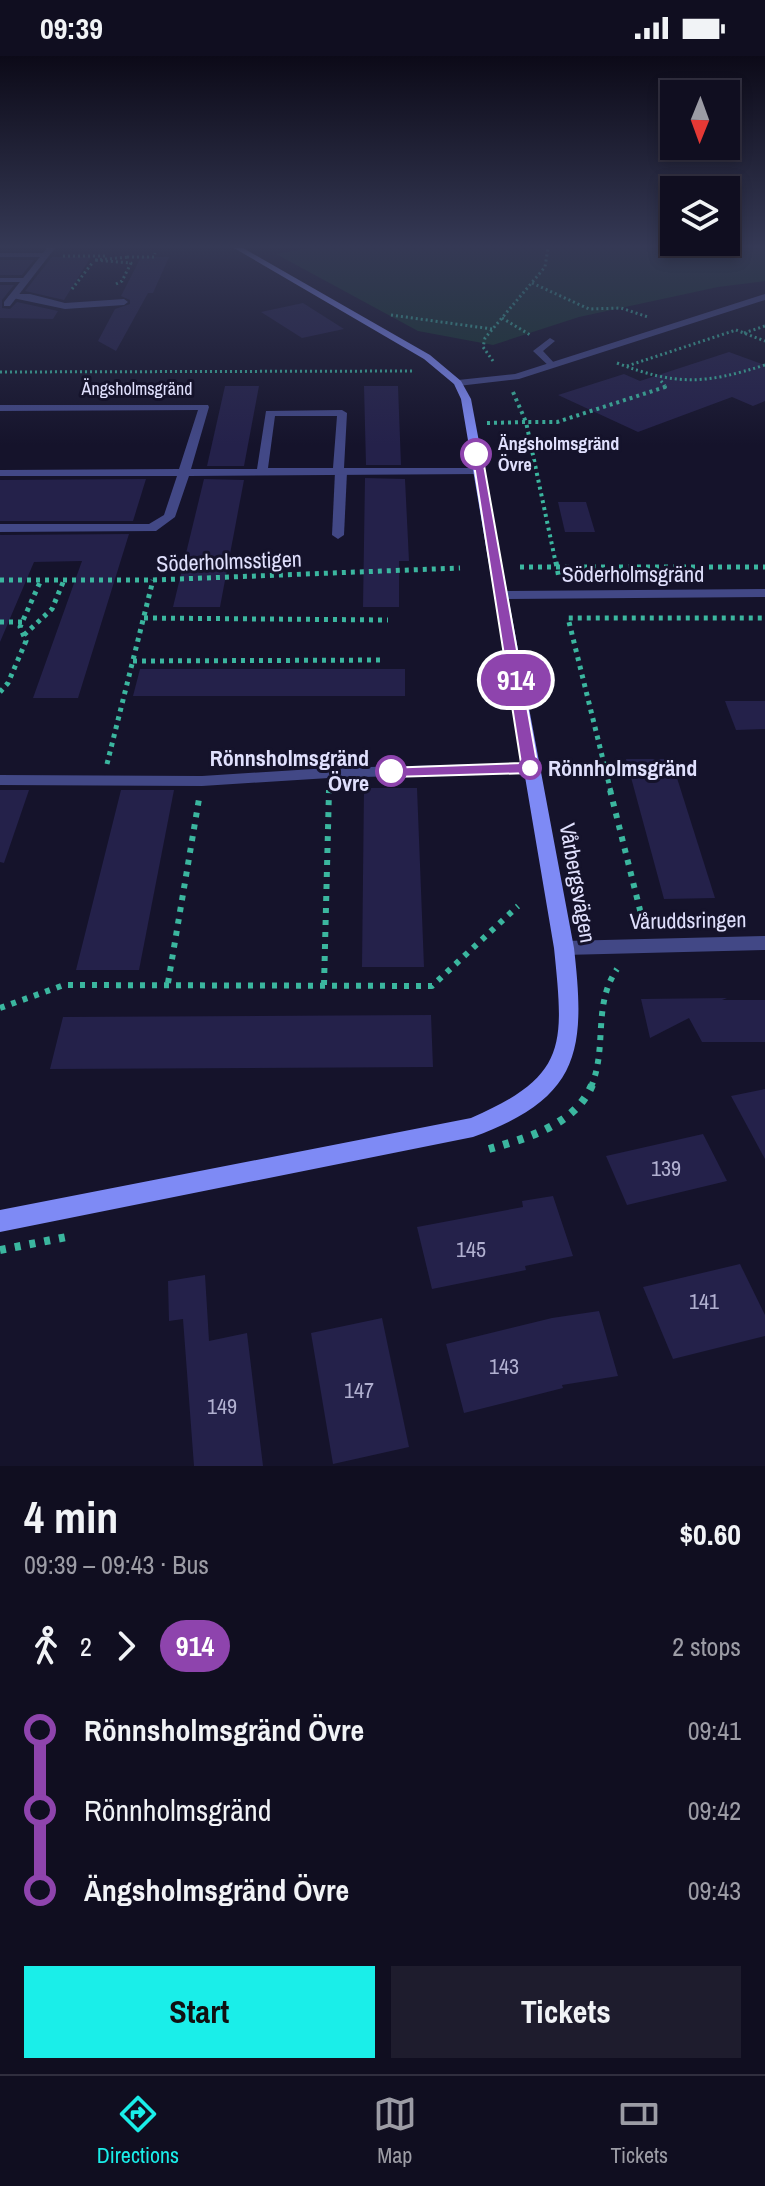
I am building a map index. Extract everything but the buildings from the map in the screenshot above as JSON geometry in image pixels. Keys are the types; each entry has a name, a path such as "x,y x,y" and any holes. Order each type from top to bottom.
{"street":[{"path":"352,314 427,357 458,383 494,382 712,314"},
{"path":"548,343 538,351 551,365"},
{"name":"Vårbergsvägen","path":"0,1221 473,1127 508,1113 537,1093 559,1068 570,1040 564,948 471,423 458,383"},
{"name":"Ängsholmsgränd","path":"0,408 204,407 189,463 182,473 169,517 152,528 0,528"},
{"path":"262,472 270,413 342,413 338,535"},
{"path":"0,473 479,471"},
{"name":"Söderholmsgränd","path":"501,595 765,593"},
{"path":"0,780 202,781 329,773 530,768"},
{"name":"Våruddsringen","path":"564,948 765,943"}],"path":[{"path":"384,314 493,329"},
{"path":"494,370 493,360 483,347 506,314"},
{"path":"636,314 669,327"},
{"path":"702,317 765,341"},
{"path":"502,318 548,343"},
{"path":"744,333 765,326"},
{"path":"625,367 736,330"},
{"path":"589,353 661,381 705,385 765,365"},
{"path":"0,372 419,371"},
{"path":"471,423 557,422 665,387 661,381"},
{"path":"511,388 526,422 560,583"},
{"path":"520,567 765,567"},
{"name":"Söderholmsstigen","path":"0,580 153,580 460,568"},
{"path":"0,692 8,683 26,641 22,622 41,580"},
{"path":"24,635 52,609 64,580"},
{"path":"103,781 153,580"},
{"path":"144,618 388,620"},
{"path":"649,945 568,618 765,618"},
{"path":"0,622 22,622"},
{"path":"133,661 385,660"},
{"path":"324,985 329,773"},
{"path":"168,983 202,781"},
{"path":"0,1008 64,985 432,986 518,906"}],"green space":[{"path":"386,314 594,314 493,345 418,331"}],"bus line":[{"name":"914","path":"391,771 530,768 476,454"}],"place":[{"name":"Ängsholmsgränd Övre","path":"476,454"},
{"name":"Rönnholmsgränd","path":"530,768"},
{"name":"Rönnsholmsgränd Övre","path":"391,771"}]}
